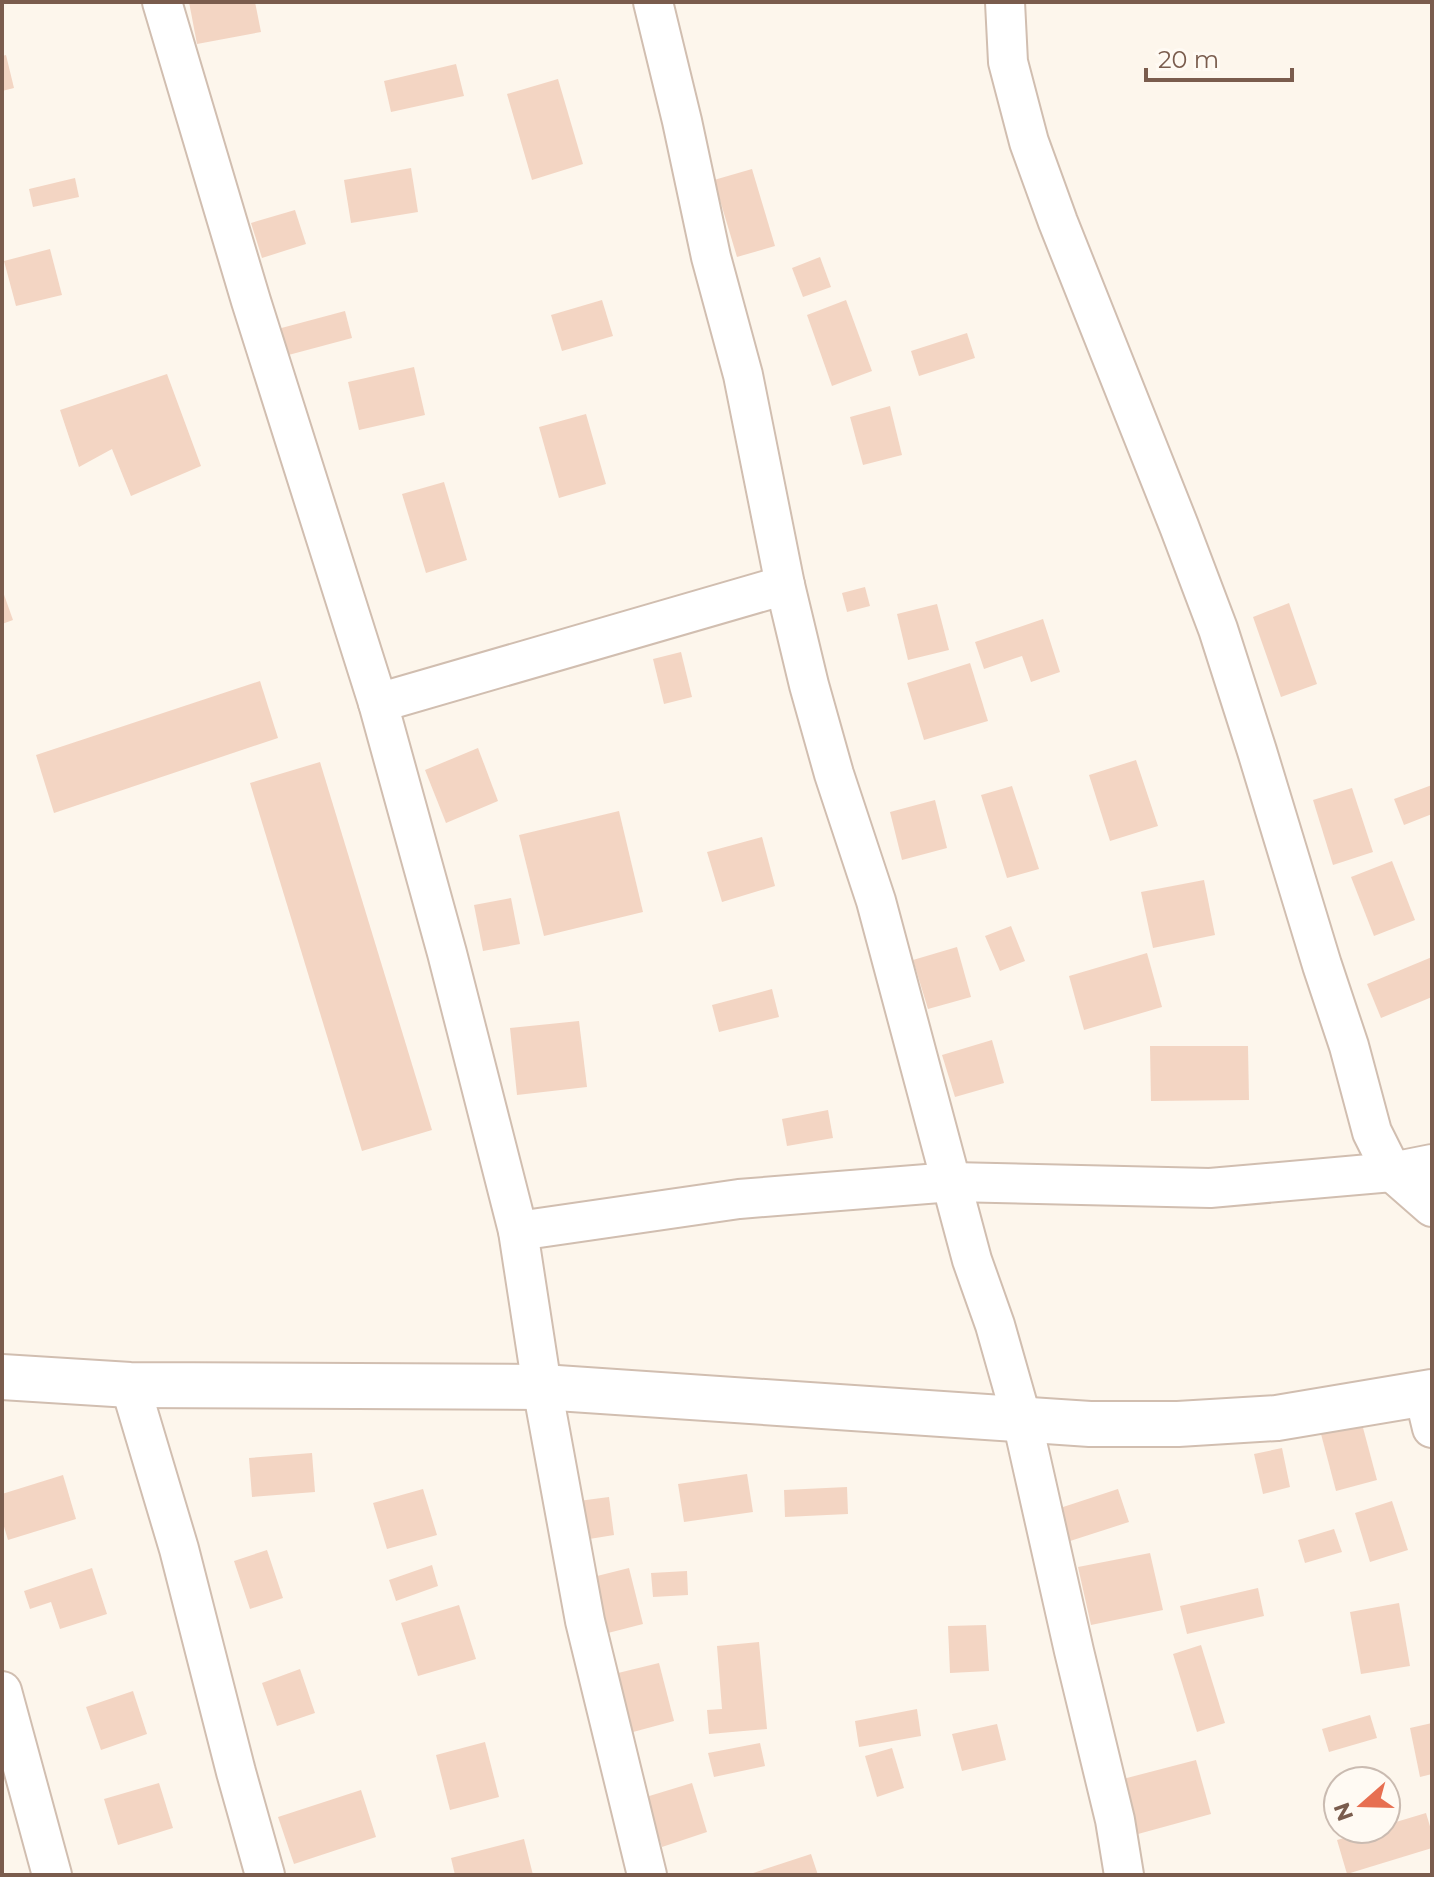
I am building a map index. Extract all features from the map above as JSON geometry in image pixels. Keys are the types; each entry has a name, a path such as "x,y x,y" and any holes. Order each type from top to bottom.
{"street":[{"path":"162,2 251,301 378,703 447,953 518,1231 542,1387 585,1621 647,1875"},
{"path":"653,2 711,257 743,375 785,585 809,685 829,759 876,901 972,1260 995,1325 1022,1420 1115,1820 1124,1875"},
{"path":"1005,2 1008,62 1029,142 1218,629 1349,1046 1372,1132 1392,1172 1432,1207"},
{"path":"378,703 785,585"},
{"path":"518,1231 739,1199 952,1182 1210,1188 1392,1172 1432,1164"},
{"path":"2,1377 130,1385 542,1387 1090,1424 1178,1424 1429,1405"},
{"path":"130,1385 179,1549 265,1875"},
{"path":"2,1691 52,1875"}],"building":[{"path":"189,2 255,2 261,32 197,44"},
{"path":"6,55 14,88 2,91 2,56"},
{"path":"456,64 464,96 391,112 384,81"},
{"path":"558,79 583,164 532,180 507,94"},
{"path":"411,168 418,212 351,223 344,180"},
{"path":"752,169 775,246 737,257 714,180"},
{"path":"75,178 79,197 33,207 29,189"},
{"path":"295,210 306,244 262,258 251,223"},
{"path":"50,249 62,295 16,306 4,261"},
{"path":"820,257 831,287 803,297 792,268"},
{"path":"602,300 613,336 562,351 551,315"},
{"path":"846,300 872,371 832,386 807,315"},
{"path":"345,311 352,338 281,357 274,330"},
{"path":"967,333 975,358 919,376 911,351"},
{"path":"414,367 425,415 359,430 348,382"},
{"path":"167,374 201,466 131,496 112,449 79,467 60,410"},
{"path":"890,406 902,455 863,465 850,417"},
{"path":"586,414 606,484 559,498 539,427"},
{"path":"444,482 467,560 426,573 402,494"},
{"path":"865,587 870,606 847,612 842,593"},
{"path":"2,589 13,620 2,624"},
{"path":"1289,603 1317,684 1281,697 1253,617"},
{"path":"937,604 949,650 908,660 897,614"},
{"path":"1043,619 1060,672 1031,682 1022,656 984,669 975,642"},
{"path":"681,652 692,697 664,704 653,659"},
{"path":"970,663 988,721 924,740 907,683"},
{"path":"260,681 278,738 54,813 36,755"},
{"path":"478,748 498,801 446,823 425,770"},
{"path":"1136,760 1158,826 1110,841 1089,775"},
{"path":"320,762 432,1130 362,1151 250,783"},
{"path":"1432,785 1432,814 1404,825 1394,799"},
{"path":"1012,786 1039,869 1007,878 981,795"},
{"path":"1352,788 1373,852 1333,865 1313,800"},
{"path":"935,800 947,848 902,860 890,812"},
{"path":"619,811 643,912 544,936 519,835"},
{"path":"762,837 775,886 722,902 707,852"},
{"path":"1392,861 1415,920 1374,936 1351,877"},
{"path":"1204,880 1215,935 1153,948 1141,892"},
{"path":"511,898 520,944 483,951 474,905"},
{"path":"1011,926 1025,961 1000,971 985,936"},
{"path":"957,947 971,997 928,1009 913,960"},
{"path":"1147,953 1162,1007 1084,1030 1069,976"},
{"path":"1432,957 1432,997 1381,1018 1367,984"},
{"path":"772,989 779,1017 719,1032 712,1005"},
{"path":"579,1021 587,1087 517,1095 510,1028"},
{"path":"992,1040 1004,1083 955,1097 942,1055"},
{"path":"1150,1046 1248,1046 1249,1100 1151,1101"},
{"path":"828,1110 833,1138 787,1146 782,1119"},
{"path":"1362,1424 1377,1480 1336,1491 1321,1434"},
{"path":"1282,1448 1290,1487 1263,1494 1254,1454"},
{"path":"312,1453 315,1492 252,1497 249,1458"},
{"path":"747,1474 753,1512 684,1522 678,1484"},
{"path":"63,1475 76,1519 8,1540 2,1520 2,1494"},
{"path":"847,1487 848,1514 785,1517 784,1490"},
{"path":"423,1489 437,1535 387,1549 373,1503"},
{"path":"1118,1489 1129,1522 1067,1542 1057,1509"},
{"path":"609,1497 614,1535 577,1541 571,1502"},
{"path":"1392,1501 1408,1550 1370,1562 1355,1513"},
{"path":"1334,1529 1342,1552 1305,1563 1298,1540"},
{"path":"267,1550 283,1598 250,1609 234,1561"},
{"path":"1150,1553 1163,1610 1091,1625 1078,1567"},
{"path":"432,1565 438,1586 396,1601 389,1580"},
{"path":"92,1568 107,1614 60,1629 51,1602 30,1609 24,1591"},
{"path":"629,1568 643,1624 604,1634 589,1578"},
{"path":"687,1571 688,1595 653,1597 651,1573"},
{"path":"1258,1588 1264,1616 1187,1634 1180,1606"},
{"path":"1399,1603 1410,1666 1361,1674 1350,1612"},
{"path":"459,1605 476,1659 418,1676 401,1623"},
{"path":"986,1625 989,1671 950,1673 948,1626"},
{"path":"759,1642 767,1729 709,1734 707,1710 722,1709 717,1646"},
{"path":"1201,1645 1225,1723 1197,1732 1173,1654"},
{"path":"659,1663 674,1721 633,1732 618,1673"},
{"path":"300,1669 315,1713 277,1726 262,1683"},
{"path":"133,1691 147,1734 101,1750 86,1707"},
{"path":"917,1709 921,1736 859,1747 855,1721"},
{"path":"1370,1715 1377,1738 1329,1752 1322,1729"},
{"path":"1432,1723 1432,1774 1420,1777 1410,1728"},
{"path":"997,1724 1006,1760 962,1771 952,1734"},
{"path":"485,1742 499,1797 450,1810 436,1755"},
{"path":"760,1743 765,1766 714,1777 708,1753"},
{"path":"892,1748 904,1788 877,1797 865,1756"},
{"path":"1196,1760 1211,1814 1138,1834 1123,1779"},
{"path":"159,1783 173,1828 118,1845 104,1799"},
{"path":"692,1783 707,1832 662,1847 646,1797"},
{"path":"361,1790 376,1837 294,1864 278,1817"},
{"path":"1426,1813 1432,1833 1432,1848 1347,1874 1338,1845 1402,1845 1402,1820"},
{"path":"524,1839 533,1875 455,1875 451,1858"},
{"path":"811,1854 818,1875 750,1875 750,1874"}]}
